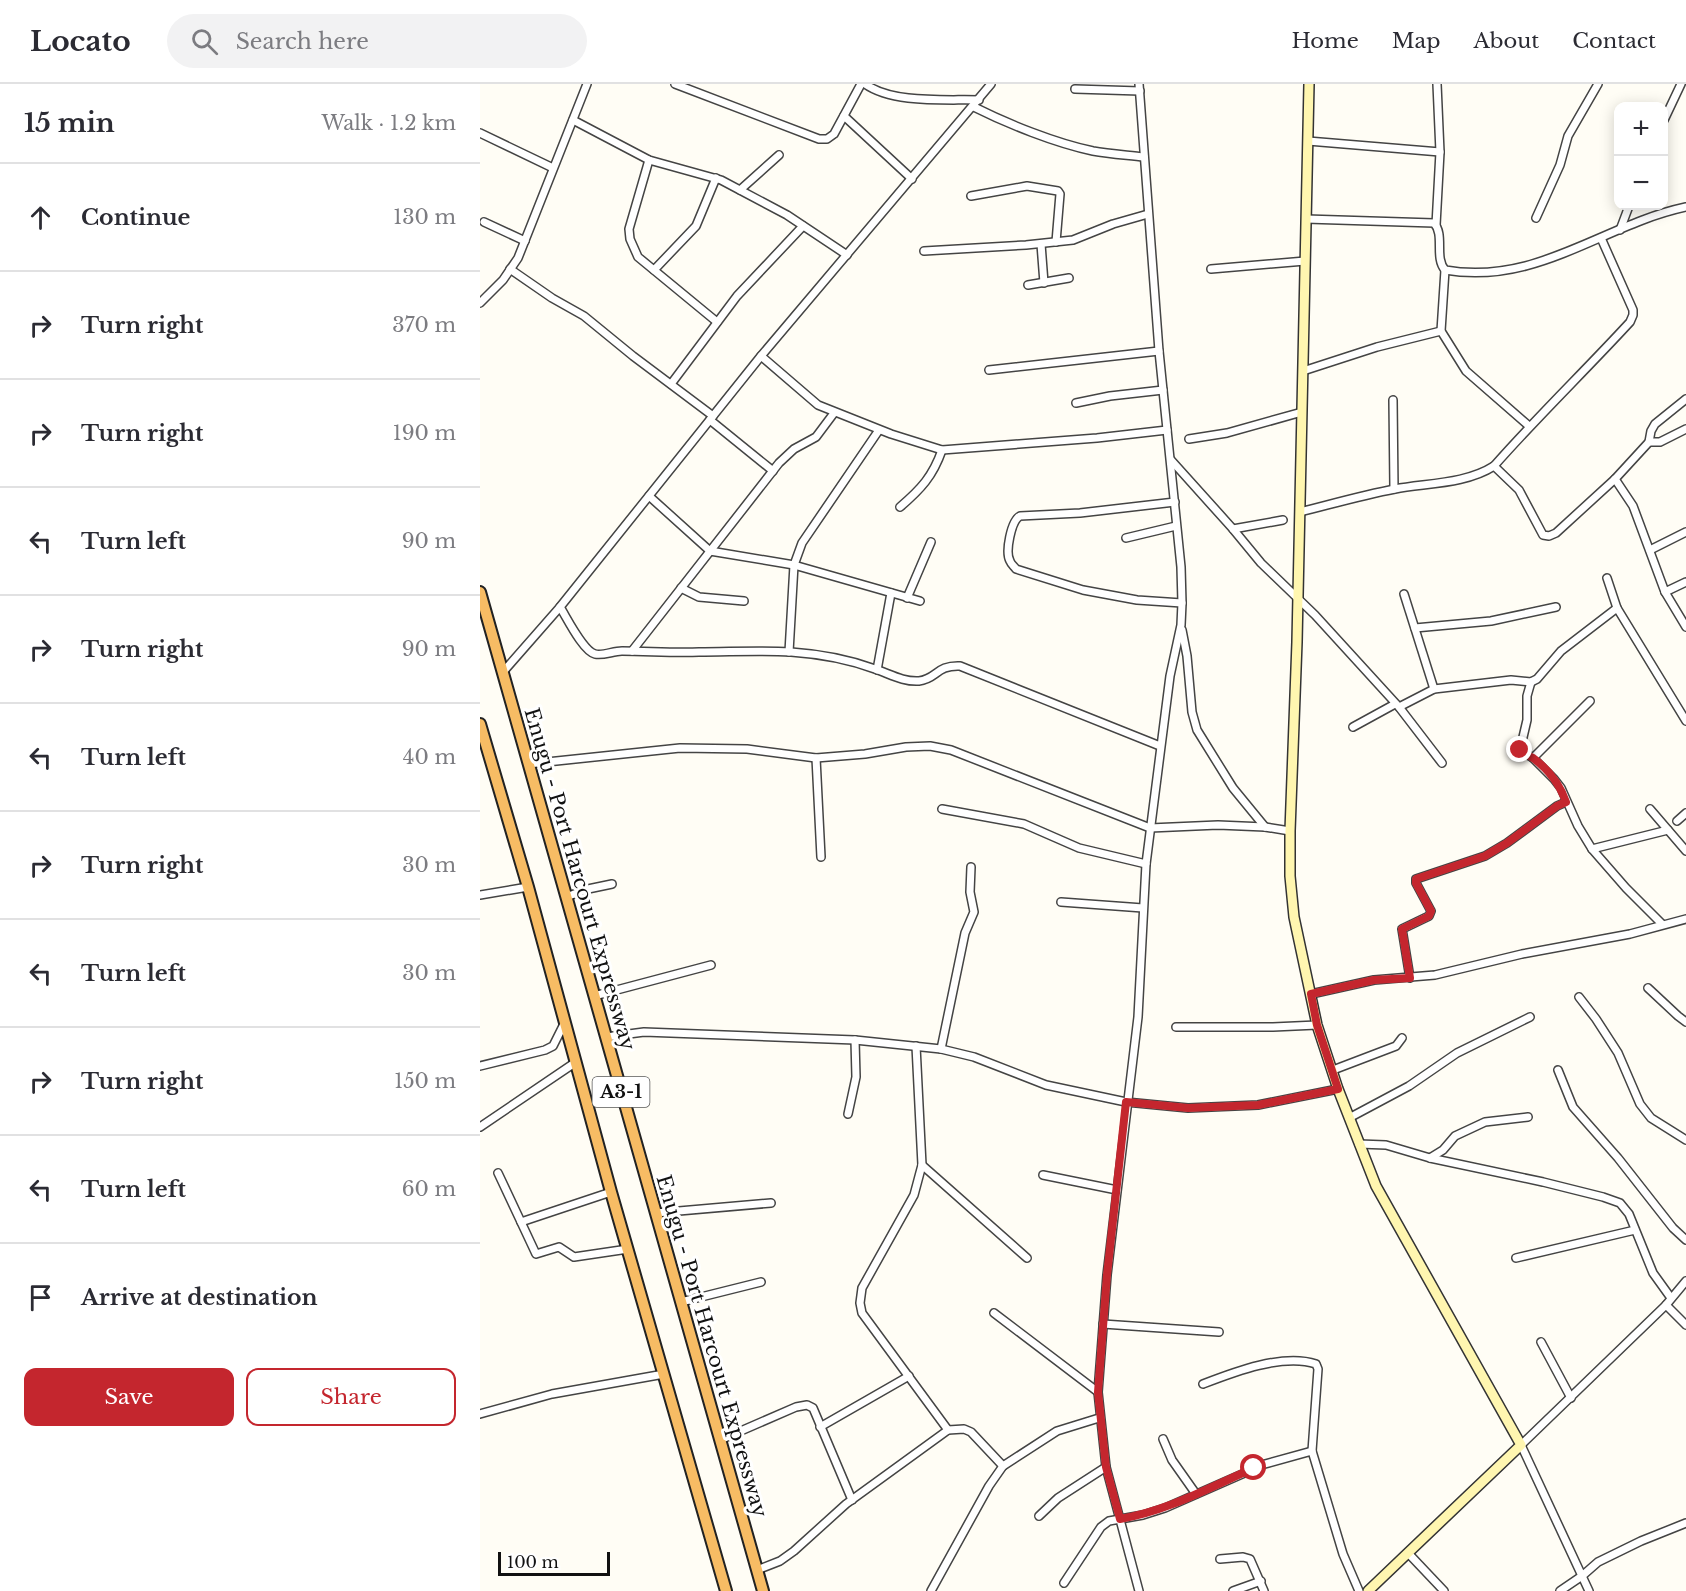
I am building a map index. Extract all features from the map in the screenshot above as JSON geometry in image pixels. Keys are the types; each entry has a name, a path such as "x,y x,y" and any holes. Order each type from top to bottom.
{"highway":[{"name":"Enugu - Port Harcourt Expressway","path":"480,592 763,1591"},
{"name":"A3-1","path":"480,724 726,1591"}],"main road":[{"path":"1309,84 1298,598 1290,831 1290,876 1294,917 1317,1025 1338,1089 1376,1186 1521,1445 1368,1591"}],"street":[{"path":"480,303 503,280 525,241 587,84"},
{"path":"675,84 819,139 831,138 863,84 879,92 903,97 979,100"},
{"path":"503,672 560,607 761,356 974,107 991,84"},
{"path":"1437,84 1440,152 1437,225 1441,262 1446,270 1441,331 1466,371 1529,426"},
{"path":"1536,218 1560,165 1568,136 1597,84"},
{"path":"1668,112 1681,84"},
{"path":"1075,89 1140,88 1162,390 1181,567 1181,625 1170,676 1146,864 1138,1017 1126,1102 1098,1392 1106,1467 1139,1591"},
{"path":"974,107 994,117 1072,145 1093,151 1144,157"},
{"path":"844,116 912,179"},
{"path":"573,120 649,160 716,178 803,226 847,255"},
{"path":"480,133 553,168"},
{"path":"1308,141 1440,152"},
{"path":"740,190 780,155"},
{"path":"649,160 629,229 630,239 638,257 717,322"},
{"path":"654,270 696,226 716,178"},
{"path":"971,196 1027,186 1058,191 1060,194 1056,242"},
{"path":"1446,270 1502,272 1525,268 1620,230 1686,207"},
{"path":"1620,230 1628,210"},
{"path":"924,251 1073,240 1113,224 1148,214"},
{"path":"1306,219 1430,222 1437,225"},
{"path":"484,222 525,241"},
{"path":"671,384 737,296 803,226"},
{"path":"1300,512 1394,489 1457,479 1494,466 1529,426 1593,363 1630,322 1633,310 1601,238"},
{"path":"1041,244 1044,283"},
{"path":"1211,269 1305,261"},
{"path":"510,269 552,298 584,316 671,384 773,471"},
{"path":"1028,285 1068,278"},
{"path":"1303,370 1377,347 1441,331"},
{"path":"989,370 1159,351"},
{"path":"761,356 818,405 879,430 942,450 1167,430"},
{"path":"1076,403 1110,396 1162,390"},
{"path":"1494,466 1519,490 1538,529 1543,535 1549,536 1556,533 1615,479 1649,442 1655,424 1686,399"},
{"path":"1393,400 1394,489"},
{"path":"1189,439 1227,433 1302,412"},
{"path":"632,651 773,471 787,455 816,437 834,413"},
{"path":"1649,442 1660,441 1686,429"},
{"path":"789,652 794,565 802,543 879,430"},
{"path":"900,507 927,482 936,469 942,450"},
{"path":"1171,460 1261,563 1331,632 1397,706 1442,763"},
{"path":"1615,479 1633,506 1665,592 1686,627"},
{"path":"649,496 711,551 794,565 920,602"},
{"path":"1174,502 1080,513 1020,516 1013,522 1008,551 1009,560 1016,568 1083,590 1137,600 1182,603"},
{"path":"1233,529 1283,520"},
{"path":"1126,538 1176,526"},
{"path":"1650,550 1686,532"},
{"path":"907,598 931,542"},
{"path":"1607,579 1617,608 1686,721"},
{"path":"1665,592 1686,582"},
{"path":"681,588 699,597 744,601"},
{"path":"877,670 891,593"},
{"path":"1404,594 1434,689"},
{"path":"560,607 590,652 597,655 619,651 789,652 832,657 877,670 893,678 919,681 948,666 960,666 1160,746"},
{"path":"1415,628 1491,621 1556,607"},
{"path":"1617,608 1562,651 1545,672 1531,682 1527,696 1527,720 1519,746 1521,752 1533,758 1561,788 1578,826 1592,849 1662,924"},
{"path":"1181,625 1187,656 1192,712 1197,730 1233,788 1264,827"},
{"path":"1353,727 1434,689 1511,680 1531,682"},
{"path":"1533,758 1590,701"},
{"path":"528,764 680,748 747,749 816,758 930,746 951,750 1150,828 1218,825 1264,827 1290,831"},
{"path":"816,758 820,857"},
{"path":"1410,978 1402,929 1429,916 1431,911 1416,879 1485,856 1566,802"},
{"path":"942,809 1024,824 1079,848 1146,864"},
{"path":"1650,809 1686,851"},
{"path":"1677,821 1686,813"},
{"path":"1592,849 1668,830"},
{"path":"941,1049 965,933 974,912 970,892 971,867"},
{"path":"566,897 612,884"},
{"path":"480,896 528,888"},
{"path":"1061,902 1143,908"},
{"path":"1311,994 1374,980 1435,975 1522,954 1630,934 1686,919"},
{"path":"594,996 711,965"},
{"path":"1648,988 1686,1022"},
{"path":"1579,997 1617,1053 1640,1104 1651,1119 1686,1140"},
{"path":"1349,1118 1408,1086 1457,1053 1530,1017"},
{"path":"480,1066 553,1046 565,1021"},
{"path":"1176,1027 1317,1025"},
{"path":"606,1037 644,1032 855,1040 941,1049 974,1057 1046,1085 1126,1102 1188,1108 1258,1105 1338,1089"},
{"path":"1333,1070 1396,1046 1402,1038"},
{"path":"848,1114 856,1077 855,1040"},
{"path":"916,1046 921,1166 914,1195 862,1288 860,1303 862,1313 948,1430"},
{"path":"480,1126 576,1062"},
{"path":"1558,1070 1573,1107 1618,1158 1673,1228 1686,1240"},
{"path":"1430,1158 1443,1150 1455,1136 1485,1122 1528,1117"},
{"path":"1359,1144 1386,1145 1430,1158 1504,1172 1612,1200 1625,1208 1657,1280 1671,1298"},
{"path":"1443,1150 1449,1161"},
{"path":"921,1166 1028,1258"},
{"path":"498,1173 536,1254 559,1247 574,1257 628,1249"},
{"path":"1043,1175 1117,1190"},
{"path":"521,1222 611,1192"},
{"path":"656,1214 771,1203"},
{"path":"1516,1258 1635,1230"},
{"path":"1589,1591 1521,1445 1666,1305 1686,1281"},
{"path":"681,1302 761,1282"},
{"path":"1666,1305 1686,1325"},
{"path":"994,1313 1098,1392"},
{"path":"1103,1324 1219,1332"},
{"path":"1541,1342 1571,1398"},
{"path":"1203,1384 1259,1366 1287,1362 1316,1364 1318,1369 1312,1451 1343,1554 1359,1591"},
{"path":"480,1414 552,1394 664,1374"},
{"path":"820,1426 909,1376"},
{"path":"720,1440 801,1406 813,1408 852,1500"},
{"path":"931,1591 989,1486 1003,1466 1057,1431 1099,1418"},
{"path":"758,1570 780,1561 794,1551 852,1500 948,1430 964,1429 971,1432 1003,1466"},
{"path":"1163,1439 1172,1460 1196,1494"},
{"path":"1064,1583 1101,1527 1109,1521 1143,1515 1165,1508 1254,1468 1312,1451"},
{"path":"1039,1516 1058,1498 1106,1467"},
{"path":"1560,1591 1598,1562 1641,1540 1686,1523"},
{"path":"1408,1553 1444,1591"},
{"path":"1220,1558 1250,1559 1264,1591"},
{"path":"1233,1591 1260,1581"}],"route":[{"path":"1254,1468 1165,1508 1120,1519 1106,1467 1098,1392 1107,1275 1126,1102 1188,1108 1258,1105 1338,1089 1317,1025 1311,994 1342,985 1410,978 1401,932 1403,927 1431,914 1416,879 1485,856 1566,802 1561,788 1554,779 1533,758 1520,750"}]}
